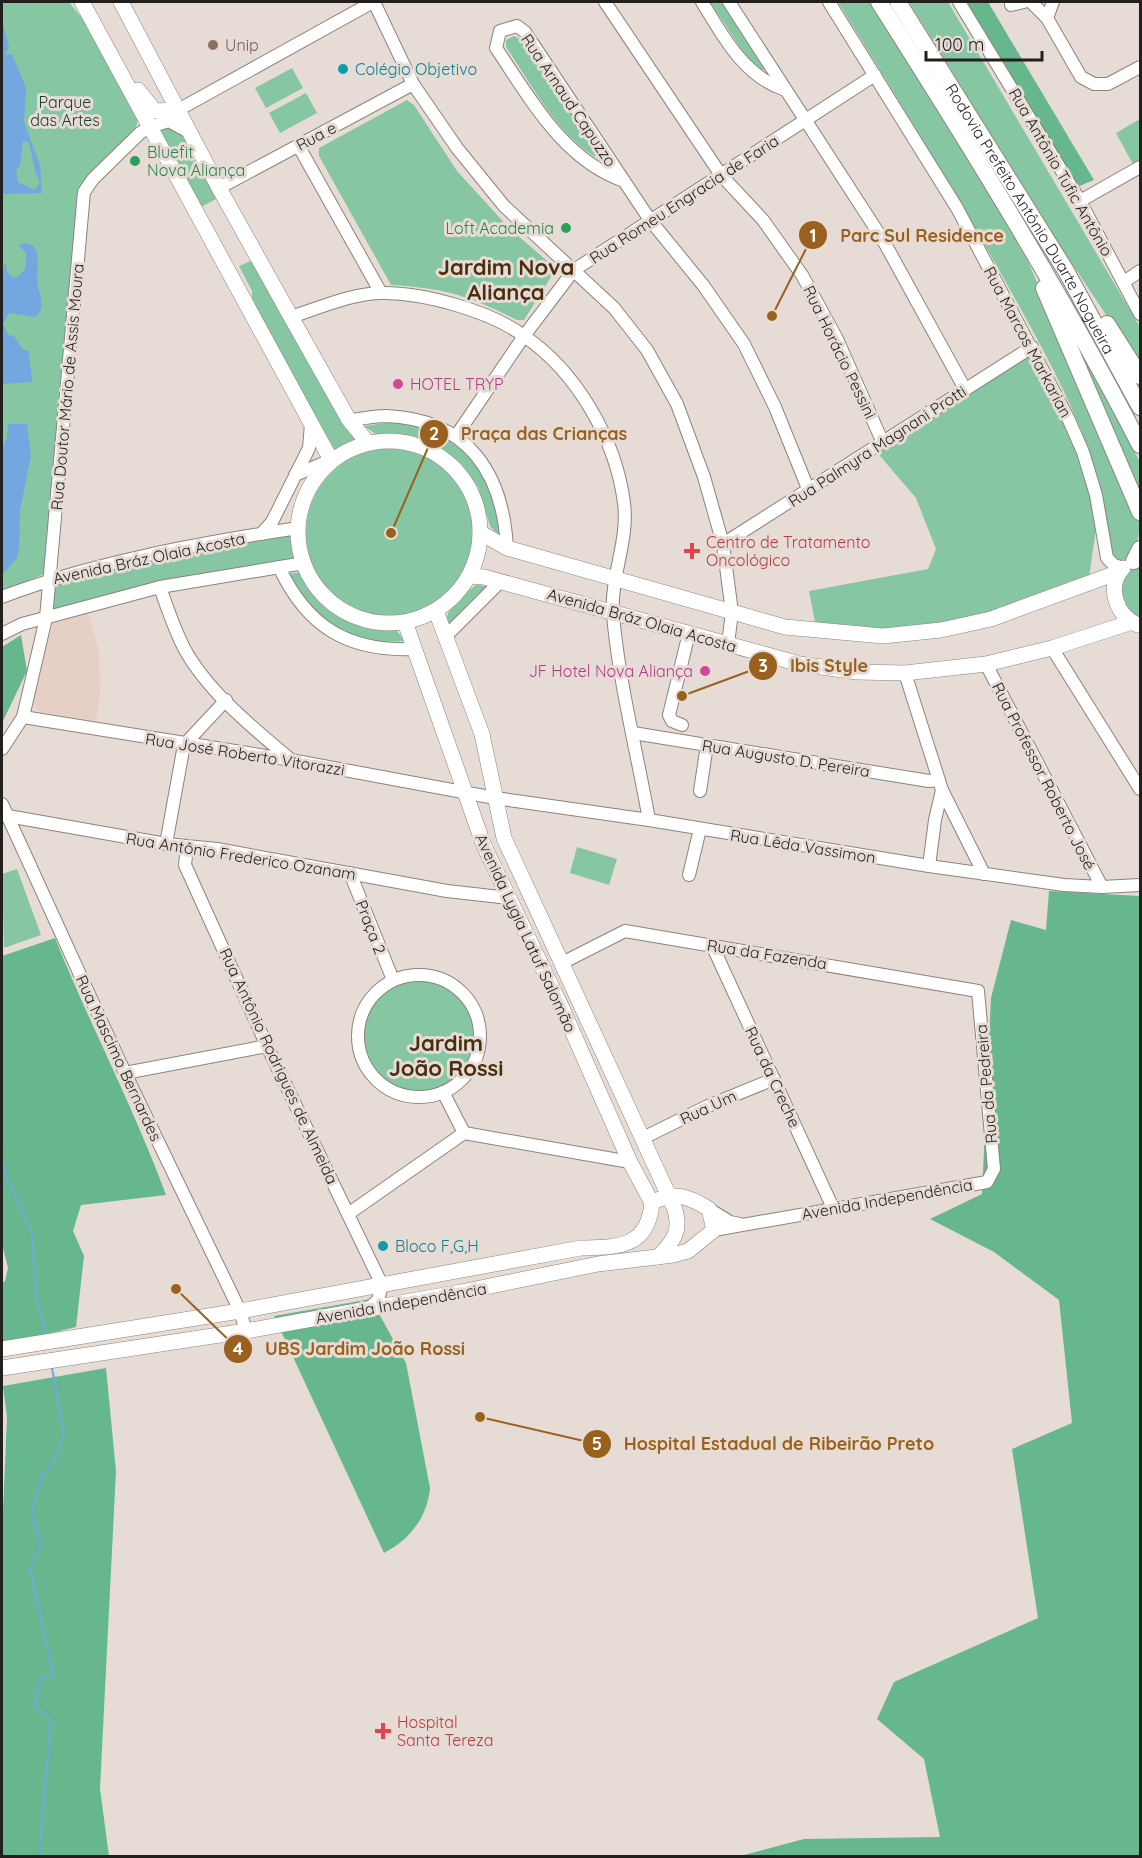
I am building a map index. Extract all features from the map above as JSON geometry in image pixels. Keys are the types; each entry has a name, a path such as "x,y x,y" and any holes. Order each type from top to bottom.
{"highway":[{"name":"Rodovia Prefeito Antônio Duarte Nogueira","path":"879,2 1016,204 1066,271 1140,407"},
{"name":"Rodovia Prefeito Antônio Duarte Nogueira","path":"898,2 1016,204 1063,301 1140,445"},
{"path":"1016,204 1073,271 1140,376"},
{"path":"1016,204 1140,512"}],"main road":[{"path":"80,2 117,63 149,127 332,460"},
{"path":"122,2 219,188 291,317 349,420 368,442"},
{"path":"117,63 155,111 178,110"},
{"path":"134,85 142,89 151,89 161,79"},
{"path":"403,441 420,446 449,463 469,487 478,510 481,533 478,558 461,590 436,611 405,622 369,621 336,606 312,580 304,563 298,528 300,509 307,490 332,460 349,449 368,442 403,441"},
{"name":"Avenida Bráz Olaia Acosta","path":"481,533 507,548 785,627 883,636 941,630 992,619 1131,562"},
{"path":"1131,562 1114,586 1114,597 1117,606 1137,625"},
{"name":"Avenida Bráz Olaia Acosta","path":"470,576 501,581 806,665 857,672 905,673 986,664 1137,625"},
{"name":"Avenida Lygia Latuf Salomão","path":"436,611 482,734 504,838 669,1195"},
{"name":"Avenida Lygia Latuf Salomão","path":"405,622 467,791 478,831 620,1142 652,1203"},
{"path":"542,968 562,963"},
{"path":"658,1257 673,1242 678,1230 678,1219 669,1195"},
{"path":"652,1203 669,1195 696,1201 709,1209 714,1230"},
{"name":"Avenida Independência","path":"2,1349 240,1311 581,1248 615,1247 640,1236 649,1223 652,1203"},
{"name":"Avenida Independência","path":"2,1368 246,1331 598,1264 658,1257 688,1251 714,1230"}],"street":[{"path":"178,110 373,2 413,84 457,148 504,206 614,308 647,350 677,404 704,477 723,544 732,612 728,644"},
{"name":"Rua Horácio Pessini","path":"605,2 721,175 763,219 802,275 837,339 883,443"},
{"path":"702,2 742,62 758,75 783,89"},
{"path":"729,2 783,89 807,120 883,240 965,389"},
{"name":"Rua Marcos Markarian","path":"829,2 957,208 1032,347 1083,452 1096,495 1107,558 1114,565 1131,562"},
{"name":"Rua Antônio Tufic Antônio","path":"959,2 1080,201 1140,314"},
{"path":"1011,5 1024,2"},
{"path":"1031,2 1047,18 1081,77 1094,84 1108,84 1140,67"},
{"path":"1047,18 1053,2"},
{"name":"Rua Arnaud Capuzzo","path":"622,173 594,169 567,145 536,108 496,48 500,32 517,26 525,32 622,173 650,220 704,285 744,344 775,407 809,490"},
{"name":"Rua Romeu Engracia de Faria","path":"456,436 524,336 574,270 875,75"},
{"name":"Rua e","path":"219,188 413,84"},
{"path":"149,127 169,121 190,133"},
{"name":"Rua Doutor Mário de Assis Moura","path":"23,717 46,618 51,579 84,192 93,179 149,127"},
{"path":"298,145 381,293"},
{"path":"1080,201 1140,167"},
{"path":"1124,282 1140,271"},
{"path":"291,317 339,302 381,293 453,305 524,336 556,366 587,401 603,432 620,479 624,504 625,530 616,578 613,611 617,652 649,820"},
{"name":"Rua Palmyra Magnani Protti","path":"723,544 1032,347"},
{"path":"349,420 386,416 423,422 456,436 477,456 492,476 502,505 507,548"},
{"path":"261,534 272,522 309,448 311,424"},
{"path":"295,475 332,460"},
{"name":"Avenida Bráz Olaia Acosta","path":"2,597 51,579 298,528"},
{"name":"Avenida Bráz Olaia Acosta","path":"2,634 22,624 159,587 304,563"},
{"path":"279,567 300,605 318,624 345,639 376,648 415,649"},
{"path":"446,636 501,581"},
{"path":"159,587 185,650 203,675 226,700 291,760"},
{"path":"22,624 40,641"},
{"path":"682,725 672,721 669,715 689,633"},
{"path":"1052,648 1140,789"},
{"name":"Rua Professor Roberto José","path":"986,664 1102,887"},
{"path":"905,673 940,785 984,874"},
{"path":"166,844 184,745 226,700"},
{"path":"2,749 23,717"},
{"name":"Rua José Roberto Vitorazzi","path":"23,717 467,791"},
{"name":"Rua Augusto D. Pereira","path":"633,733 929,781 940,785"},
{"path":"700,790 707,745"},
{"path":"929,866 940,785"},
{"name":"Rua Lêda Vassimon","path":"467,791 495,798 649,820 984,874 1102,887 1140,885"},
{"name":"Rua Mascimo Bernardes","path":"2,804 125,1073 240,1311 246,1331"},
{"path":"934,820 945,813 957,816"},
{"name":"Rua Antônio Frederico Ozanam","path":"8,816 350,873 475,895 512,904"},
{"path":"689,875 700,829"},
{"name":"Rua Antônio Rodrigues de Almeida","path":"187,846 185,865 267,1046 382,1285"},
{"name":"Praça 2","path":"350,873 393,980"},
{"path":"475,895 492,888 499,877"},
{"name":"Rua da Fazenda","path":"562,963 625,931 978,991"},
{"name":"Rua da Creche","path":"712,945 833,1208"},
{"path":"410,975 427,975 451,985 470,1003 477,1019 480,1036 477,1054 470,1070 458,1083 444,1092 425,1097 397,1092 373,1077 363,1061 358,1042 362,1014 377,991 393,980 410,975"},
{"name":"Rua da Pedreira","path":"978,991 994,1169 991,1177"},
{"path":"125,1073 267,1046"},
{"name":"Rua Um","path":"643,1138 708,1106 774,1079"},
{"path":"444,1092 464,1133"},
{"path":"348,1214 464,1133 630,1162"},
{"path":"608,1158 620,1142"},
{"name":"Avenida Independência","path":"714,1230 987,1182 991,1177"},
{"path":"709,1209 730,1222 744,1225"},
{"path":"368,1309 378,1300 382,1285"}],"shaded area":[{"path":"87,612 99,650 100,694 96,721 38,711 32,703 53,623"}],"green space":[{"name":"Parque das Artes","path":"2,2 69,2 94,33 138,119 136,128 77,197 46,573 2,592"},
{"path":"710,2 724,2 764,66 763,71 748,59"},
{"path":"838,2 870,2 947,121 1026,257 1137,510 1138,537 1126,562 1112,559 1103,503 1093,462 1071,406 1051,366 967,214"},
{"path":"909,2 948,2 1140,327 1140,366 1053,235"},
{"path":"964,2 988,2 1094,180 1077,187"},
{"path":"514,36 520,39 597,151 595,157 581,147 556,121 535,91 506,47 506,40"},
{"path":"292,68 303,88 266,108 255,88"},
{"path":"306,93 317,113 280,133 269,113"},
{"path":"407,100 414,105 457,171 509,228 553,266 554,272 524,320 517,320 470,299 442,291 391,285 319,156 319,148"},
{"path":"1140,119 1140,177 1116,133"},
{"path":"177,121 218,198 201,207 160,130"},
{"path":"253,260 355,440 335,450 252,304 252,291 239,266"},
{"path":"1068,326 1140,462 1140,502"},
{"path":"1032,347 1096,495 1096,529 1088,584 941,630 817,632 809,591 928,569 936,549 916,498 880,456 883,443"},
{"path":"394,422 418,427 439,435 470,459 482,474 491,493 501,538 490,526 478,487 461,464 440,448 414,437 377,435 364,426"},
{"path":"391,448 423,455 451,473 469,501 476,533 469,565 451,593 423,611 391,618 359,611 331,593 313,565 306,533 313,501 331,473 359,455"},
{"path":"292,532 295,564 46,618 51,579"},
{"path":"1140,564 1140,618 1125,608 1122,587 1128,572"},
{"path":"299,572 318,596 340,615 365,626 396,630 405,641 367,639 336,627 322,618 310,606 289,574"},
{"path":"476,585 487,586 454,623 448,625 448,613 451,608 460,597"},
{"path":"21,635 27,671 2,723 2,647"},
{"path":"577,847 617,859 609,885 570,873"},
{"path":"17,869 41,935 4,948 2,874"},
{"path":"1049,891 1140,896 1140,1856 740,1856 804,1839 940,1837 924,1759 877,1719 894,1682 1038,1618 1012,1449 1072,1423 1059,1300 994,1252 930,1219 982,1194 991,998 1011,920 1046,930"},
{"path":"55,938 140,1130 166,1195 81,1205 73,1231 84,1256 76,1327 2,1345 2,1283 5,1281 8,1268 2,1244 2,956"},
{"path":"419,979 440,983 459,995 471,1014 475,1035 471,1056 459,1075 440,1087 419,1091 398,1087 379,1075 367,1056 363,1035 367,1014 379,995 398,983"},
{"path":"371,1299 406,1363 430,1488 425,1509 416,1526 402,1541 384,1553 274,1316"},
{"path":"106,1368 116,1471 100,1789 109,1856 2,1856 2,1536 7,1417 3,1386"}],"water":[{"path":"2,20 9,47 5,55 12,54 26,88 24,122 40,165 42,193 2,194","holes":["23,141 29,142 40,183 34,190 18,182 16,170 20,166"]},
{"path":"23,243 34,246 36,250 41,308 35,317 9,313 3,324 8,335 14,336 22,349 29,351 32,382 2,384 2,267 6,264 7,272 13,278 21,274 26,265 26,252 19,246"},
{"path":"8,424 27,424 31,455 20,511 17,558 2,575 2,448 7,438"}],"waterway":[{"path":"2,1138 4,1172 32,1233 36,1297 45,1330"},
{"path":"39,1856 51,1719 34,1705 42,1678 53,1675 30,1568 41,1544 31,1514 42,1478 55,1458 64,1434 52,1368"}],"place":[{"name":"Unip","path":"213,45"},
{"name":"Colégio Objetivo","path":"343,69"},
{"name":"Bluefit Nova Aliança","path":"135,161"},
{"name":"Loft Academia","path":"566,228"},
{"name":"Parc Sul Residence","path":"772,316"},
{"name":"HOTEL TRYP","path":"398,384"},
{"name":"Praça das Crianças","path":"391,533"},
{"name":"Centro de Tratamento Oncológico","path":"692,551"},
{"name":"JF Hotel Nova Aliança","path":"705,671"},
{"name":"Ibis Style","path":"682,696"},
{"name":"Bloco F,G,H","path":"383,1246"},
{"name":"UBS Jardim João Rossi","path":"176,1289"},
{"name":"Hospital Estadual de Ribeirão Preto","path":"480,1417"},
{"name":"Hospital Santa Tereza","path":"383,1731"}],"district":[{"name":"Jardim Nova Aliança","path":"506,280"},
{"name":"Jardim João Rossi","path":"446,1056"}]}
